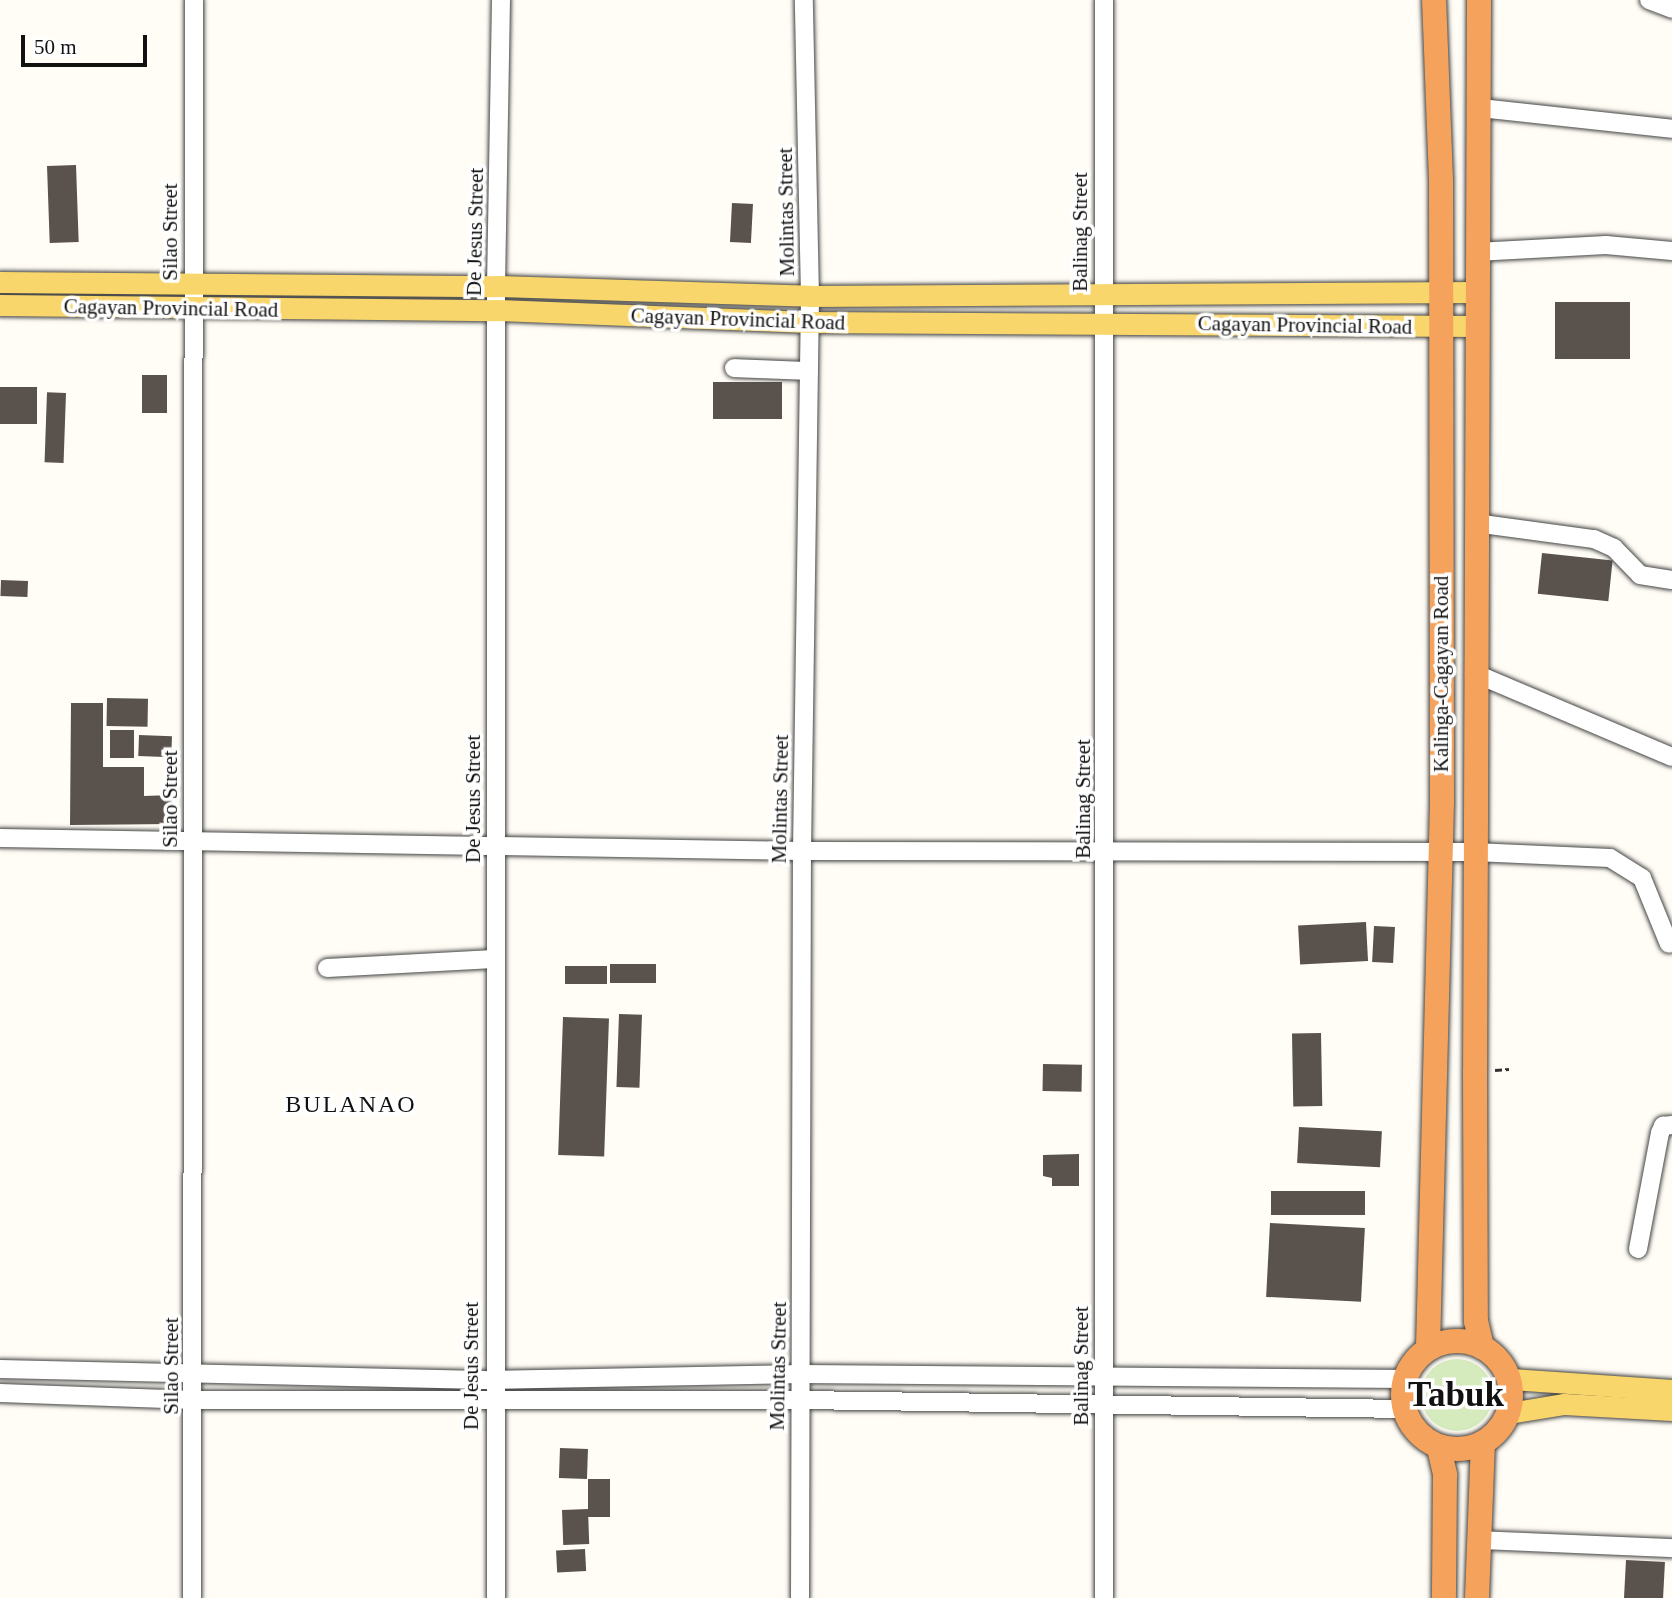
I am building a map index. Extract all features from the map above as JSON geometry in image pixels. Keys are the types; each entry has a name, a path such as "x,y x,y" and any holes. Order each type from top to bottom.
{"highway":[{"name":"Kalinga-Cagayan Road","path":"1428,1348 1440,855 1438,291 1441,180 1434,0"},
{"name":"Kalinga-Cagayan Road","path":"1479,0 1480,108 1475,292 1474,852 1476,1321 1482,1346"},
{"path":"1455,1341 1482,1346 1511,1379 1509,1413 1483,1444 1461,1450 1439,1448 1413,1427 1404,1409 1405,1379 1428,1348 1455,1341"},
{"path":"1478,1598 1483,1444"},
{"path":"1439,1448 1445,1475 1444,1598"}],"main road":[{"name":"Cagayan Provincial Road","path":"0,282 192,287 496,286 810,296 1475,292"},
{"path":"1302,291 1302,325"},
{"name":"Cagayan Provincial Road","path":"0,305 496,310 809,323 1102,321 1476,326"},
{"path":"1511,1379 1672,1390"},
{"path":"1509,1413 1564,1404 1672,1410"}],"street":[{"name":"Silao Street","path":"192,1598 194,0"},
{"name":"De Jesus Street","path":"496,1598 493,1380 496,286 501,0"},
{"name":"Molintas Street","path":"800,1598 802,851 810,296 804,0"},
{"name":"Balinag Street","path":"1104,0 1104,1598"},
{"path":"1649,0 1672,9"},
{"path":"1480,108 1672,129"},
{"path":"1476,252 1606,245 1672,251"},
{"path":"734,368 809,371"},
{"path":"1475,523 1594,539 1614,548 1640,575 1672,580"},
{"path":"1474,673 1672,757"},
{"path":"0,838 192,838 802,851 1440,855 1474,852 1610,858 1626,864 1642,878 1669,944"},
{"path":"327,968 494,959"},
{"path":"1638,1249 1660,1133 1663,1126 1672,1125"},
{"path":"0,1369 194,1376 493,1380 802,1374 1405,1379"},
{"path":"0,1393 194,1400 800,1400 1404,1409"},
{"path":"1479,1540 1672,1548"}],"green space":[{"path":"1457,1359 1477,1365 1487,1375 1493,1395 1487,1415 1477,1425 1457,1431 1437,1425 1427,1415 1421,1395 1427,1375 1437,1365"}],"building":[{"path":"76,165 79,242 50,243 47,166"},
{"path":"732,203 753,204 751,243 730,242"},
{"path":"1555,302 1630,302 1630,359 1555,359"},
{"path":"142,375 167,375 167,413 142,413"},
{"path":"713,382 782,382 782,419 713,419"},
{"path":"0,387 37,387 37,424 0,424"},
{"path":"47,392 66,393 64,463 45,462"},
{"path":"1542,553 1613,560 1608,601 1538,594"},
{"path":"1,580 28,581 27,597 0,596"},
{"path":"107,698 148,699 148,727 107,726"},
{"path":"71,703 103,703 103,767 144,767 144,796 172,795 172,824 70,825"},
{"path":"110,730 134,730 134,758 110,758"},
{"path":"139,735 172,736 171,757 138,756"},
{"path":"1366,922 1368,961 1300,965 1298,926"},
{"path":"1374,926 1395,927 1393,963 1372,962"},
{"path":"610,964 656,964 656,983 610,983"},
{"path":"565,966 607,966 607,984 565,984"},
{"path":"619,1014 642,1015 639,1088 616,1087"},
{"path":"563,1017 609,1019 604,1157 558,1155"},
{"path":"1321,1033 1322,1106 1293,1106 1292,1034"},
{"path":"1043,1064 1082,1065 1082,1092 1043,1091"},
{"path":"1299,1127 1382,1131 1380,1167 1297,1163"},
{"path":"1079,1154 1079,1186 1052,1186 1052,1178 1043,1176 1043,1155"},
{"path":"1271,1191 1365,1191 1365,1215 1271,1215"},
{"path":"1270,1223 1365,1228 1361,1302 1266,1297"},
{"path":"560,1448 588,1449 587,1479 559,1478"},
{"path":"588,1479 610,1479 610,1517 588,1517"},
{"path":"588,1509 589,1544 563,1545 562,1510"},
{"path":"585,1549 586,1571 557,1572 556,1551"},
{"path":"1626,1560 1665,1562 1663,1598 1624,1598"}],"district":[{"name":"BULANAO","path":"351,1105"},
{"name":"Tabuk","path":"1456,1395"}]}
